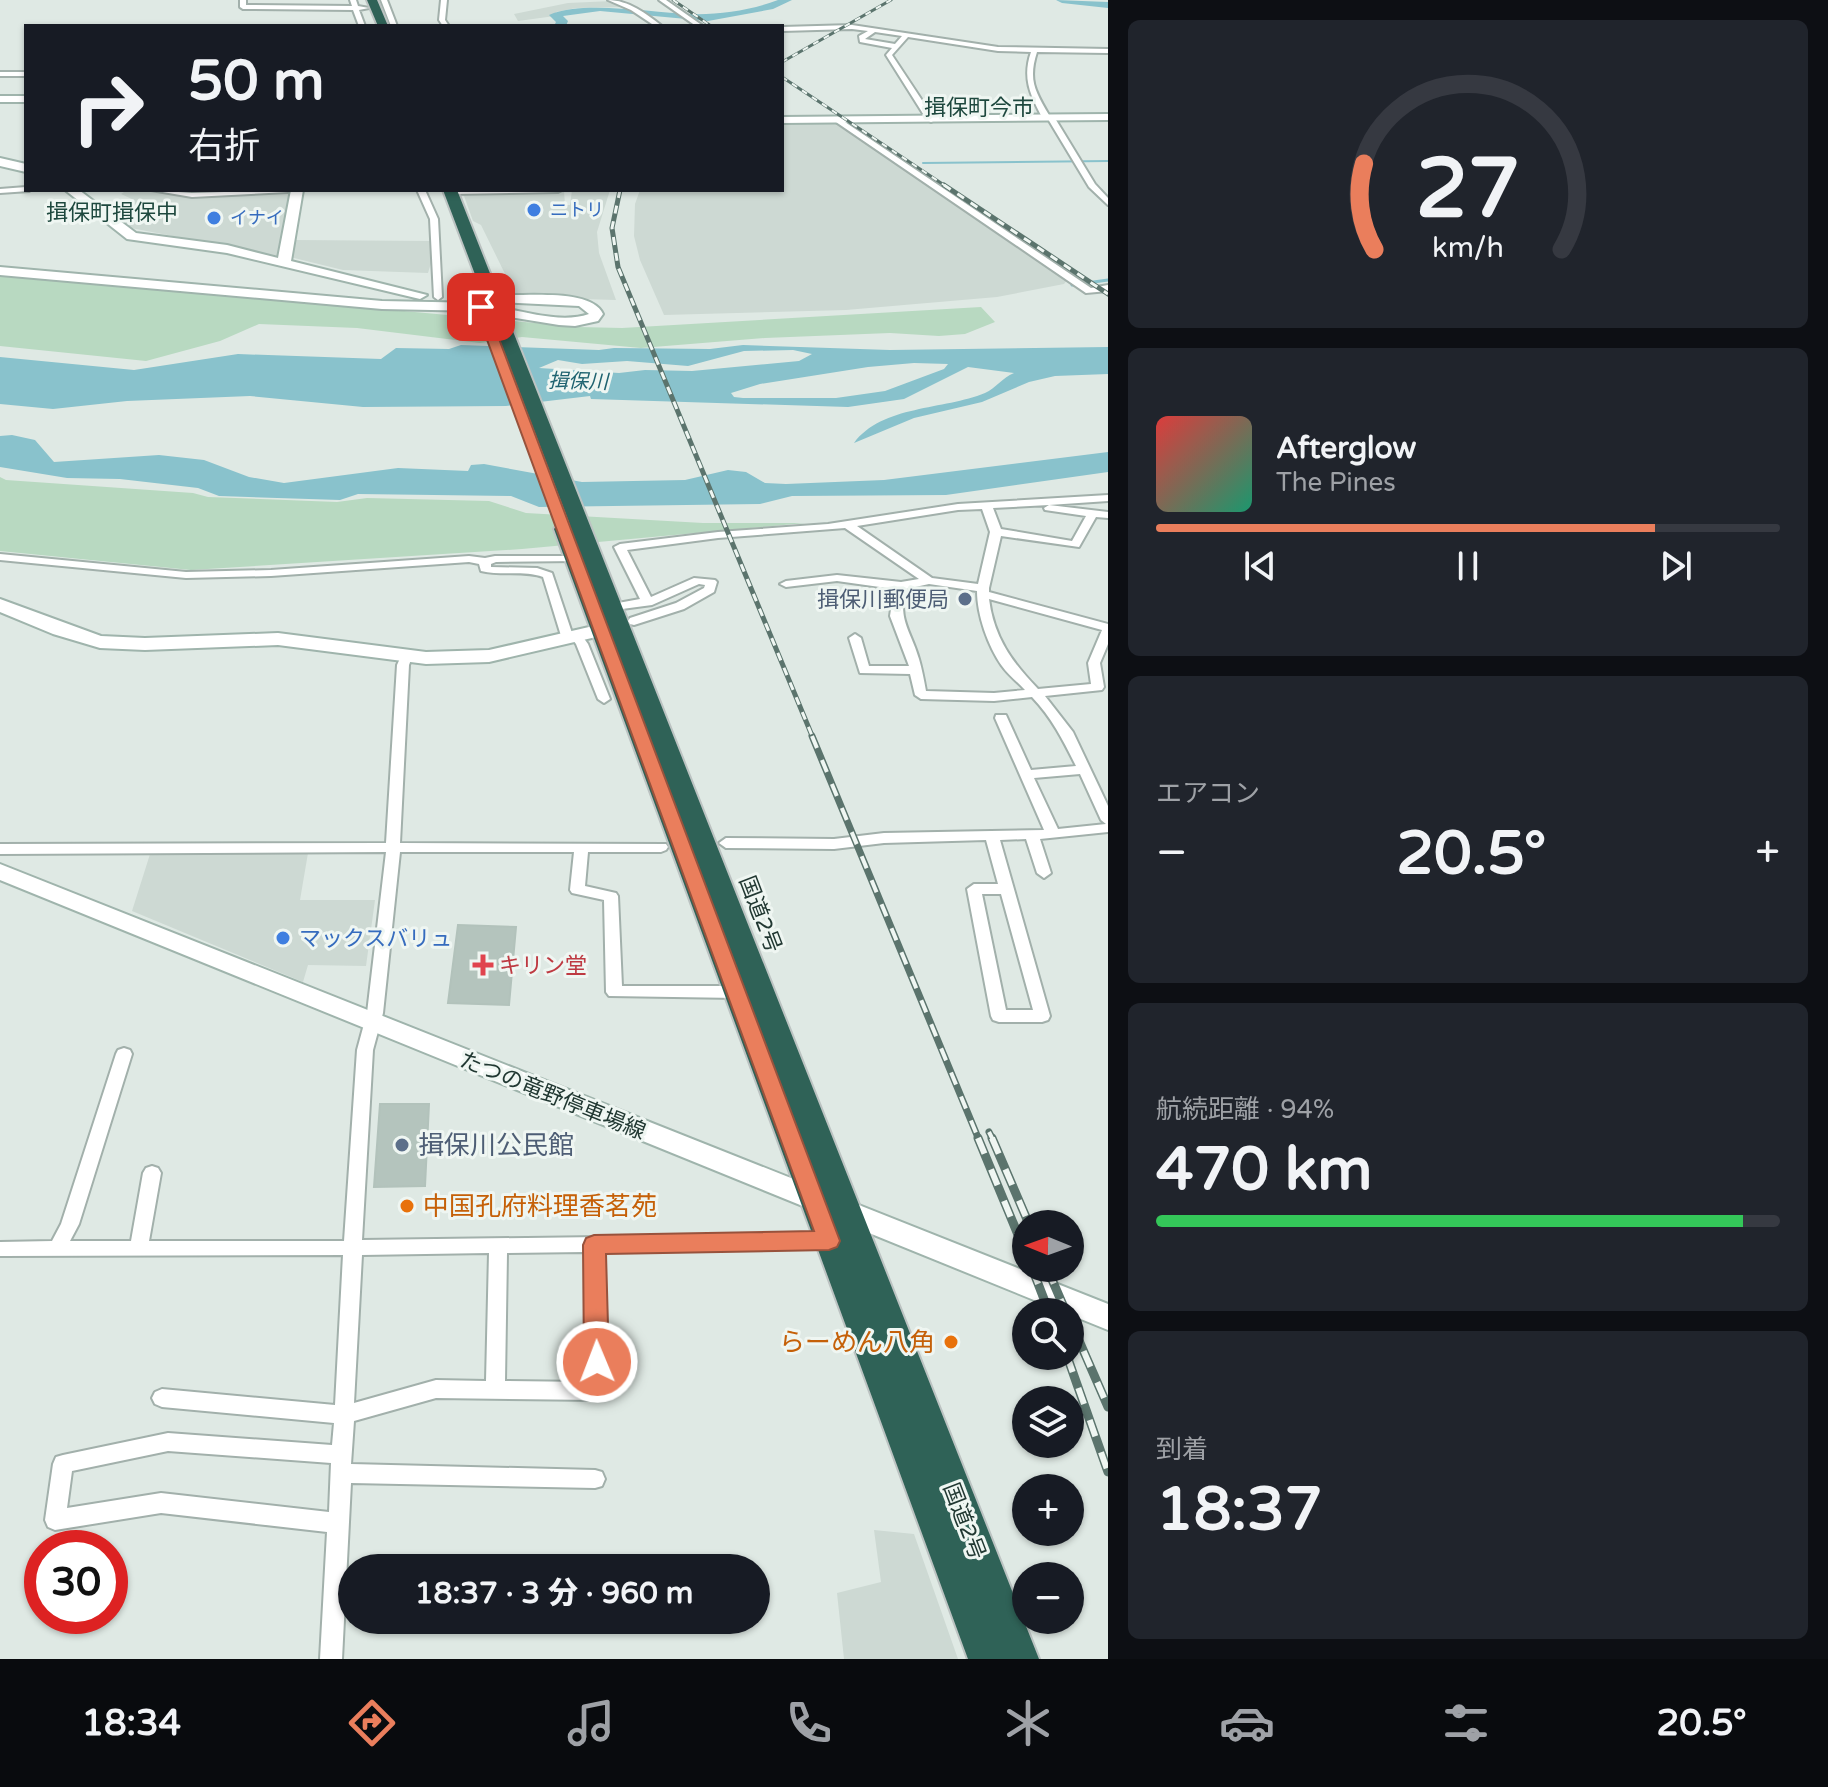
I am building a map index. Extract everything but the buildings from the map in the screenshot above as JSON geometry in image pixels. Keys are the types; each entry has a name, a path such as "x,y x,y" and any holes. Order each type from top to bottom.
{"highway":[{"path":"364,4 372,24"},
{"path":"364,4 381,24"},
{"name":"国道2号","path":"445,192 493,311 576,550 816,1202 843,1240 1020,1659"},
{"name":"国道2号","path":"576,550 623,614 846,1212 843,1240 987,1659"}],"street":[{"path":"243,0 243,7 364,4"},
{"path":"353,0 364,4"},
{"path":"384,0 393,24"},
{"path":"444,0 442,20 445,24"},
{"path":"611,0 632,8 656,24"},
{"path":"662,0 697,24"},
{"path":"362,24 364,4"},
{"path":"784,29 831,26 1034,51 1108,51"},
{"path":"873,31 861,37 862,41 895,46"},
{"path":"906,36 889,55 931,120"},
{"path":"1034,51 1027,74 1028,83 1092,185 1108,203"},
{"path":"0,74 24,74"},
{"path":"0,99 24,99"},
{"path":"784,120 1108,117"},
{"path":"839,120 1089,291 1108,288"},
{"path":"0,162 24,168"},
{"path":"0,191 24,189"},
{"path":"74,192 132,236 191,242 284,261 364,284 454,298"},
{"path":"170,192 192,195 231,192"},
{"path":"284,261 297,192"},
{"path":"422,192 434,219 438,297"},
{"path":"0,271 382,305 493,311 575,322 593,318 596,314 594,309 582,302 493,311"},
{"path":"352,301 364,284"},
{"path":"648,602 620,547 718,535 807,529 986,505 1108,498"},
{"path":"1036,503 1048,508 1108,515"},
{"path":"986,505 996,532 984,591 988,621 1003,656 1066,732 1108,820"},
{"path":"996,532 1075,545 1092,514"},
{"path":"847,524 929,581"},
{"path":"0,557 186,575 271,573 469,559 485,562 576,550"},
{"path":"485,562 485,569 537,571 548,575 582,644 604,699"},
{"path":"786,584 837,578 901,586 929,581 984,591 1108,628 1094,663 1098,687 994,697 921,695 912,657 897,624 894,605 901,586"},
{"path":"698,580 711,582 713,586 680,606 623,614 698,580"},
{"path":"1,606 100,642 145,644 278,639 406,657 458,659 489,656 577,636"},
{"path":"855,638 864,670 915,670"},
{"path":"340,1554 338,1523 351,1248 365,1050 373,1022 393,850 402,679 406,657"},
{"path":"1001,718 1053,834"},
{"path":"1026,774 1084,770"},
{"path":"726,843 834,844 884,838 1053,834 1108,828"},
{"path":"1031,834 1044,873"},
{"path":"992,835 1015,917 1042,1016 999,1016 974,889 1007,889"},
{"path":"0,849 661,847"},
{"path":"581,849 577,890 611,896 614,992 737,992"},
{"name":"たつの竜野停車場線","path":"0,871 1108,1317"},
{"path":"58,1248 70,1224 124,1054"},
{"path":"139,1248 152,1173"},
{"path":"0,1249 351,1248 843,1240"},
{"path":"162,1398 343,1415 436,1389 597,1391 594,1245"},
{"path":"495,1389 498,1246"},
{"path":"338,1523 161,1503 55,1520 63,1464 168,1442 341,1464 595,1479"},
{"path":"331,1659 338,1618"}],"shaded area":[{"path":"612,1 627,7 576,8 556,12 555,16 518,21 514,14 568,3"},
{"path":"784,123 836,123 1068,279 1064,284 997,297 846,310 664,315 640,260 634,236 635,204 639,192 784,192"},
{"path":"564,192 565,205 570,205 572,192 609,192 597,232 599,253 616,300 512,297 510,284 481,225 473,221 463,193"},
{"path":"121,194 289,194 281,253 277,256 131,228 104,209 134,200"},
{"path":"295,240 430,241 431,263 428,273 343,270 290,257"},
{"name":"マックスバリュ","path":"151,851 308,853 300,900 375,900 366,966 308,965 303,982 132,911"},
{"path":"874,1530 914,1534 958,1659 844,1659 837,1593 881,1582"}],"green space":[{"path":"0,274 579,327 622,328 981,307 995,322 965,334 939,336 890,333 765,338 641,348 522,337 480,343 357,328 259,324 220,341 146,361 0,346"},
{"path":"0,477 6,480 193,493 208,497 337,502 367,498 489,501 526,513 703,523 805,523 522,549 191,570 0,551"}],"water":[{"name":"揖保川","path":"461,345 599,350 710,349 743,345 890,350 1108,347 1108,374 1055,376 1029,382 982,402 914,418 854,443 866,431 897,415 985,393 1014,373 968,367 904,399 848,407 591,399 590,396 506,406 363,407 250,396 127,401 53,409 0,404 0,357 134,370 238,354 381,359 396,348 449,349","holes":["793,350 812,354 799,361 692,371 619,373 539,368 558,360 582,364 627,361 688,366 744,351","914,363 948,364 944,369 885,391 836,398 743,398 734,397 731,393 760,384"]},
{"path":"0,436 35,440 54,462 159,455 204,460 249,477 284,483 398,468 468,471 471,465 484,464 582,482 685,480 728,470 746,472 765,483 786,484 884,480 1108,452 1108,472 946,495 792,496 760,504 539,507 511,496 358,494 340,500 219,496 198,488 120,479 67,478 0,467"}],"waterway":[{"path":"561,24 562,21 555,15 585,8 708,18 773,6 786,0"},
{"path":"1062,0 1108,5"},
{"path":"923,163 1108,161"},
{"path":"1072,285 1108,280"}],"tunnel":[{"path":"454,298 504,299"}],"railway":[{"path":"673,0 708,24"},
{"path":"784,61 891,0"},
{"path":"784,78 944,185"},
{"path":"944,185 1108,294"},
{"path":"620,192 612,228 618,267 813,738"},
{"path":"812,736 979,1140"},
{"path":"989,1132 992,1138"},
{"path":"978,1138 1012,1220"},
{"path":"992,1138 1023,1210"},
{"path":"1037,1282 1044,1298"},
{"path":"1053,1282 1060,1298"},
{"path":"1084,1352 1108,1407"},
{"path":"1072,1370 1108,1472"}],"place":[{"name":"ニトリ","path":"534,210"},
{"name":"イナイ","path":"214,218"},
{"name":"揖保川郵便局","path":"965,599"},
{"name":"マックスバリュ","path":"283,938"},
{"name":"キリン堂","path":"483,965"},
{"name":"揖保川公民館","path":"402,1145"},
{"name":"中国孔府料理香茗苑","path":"407,1206"},
{"name":"らーめん八角","path":"951,1342"}],"district":[{"name":"揖保町今市","path":"979,107"},
{"name":"揖保町揖保中","path":"112,212"}],"route":[{"path":"481,307 829,1241 594,1245 597,1362"}]}
